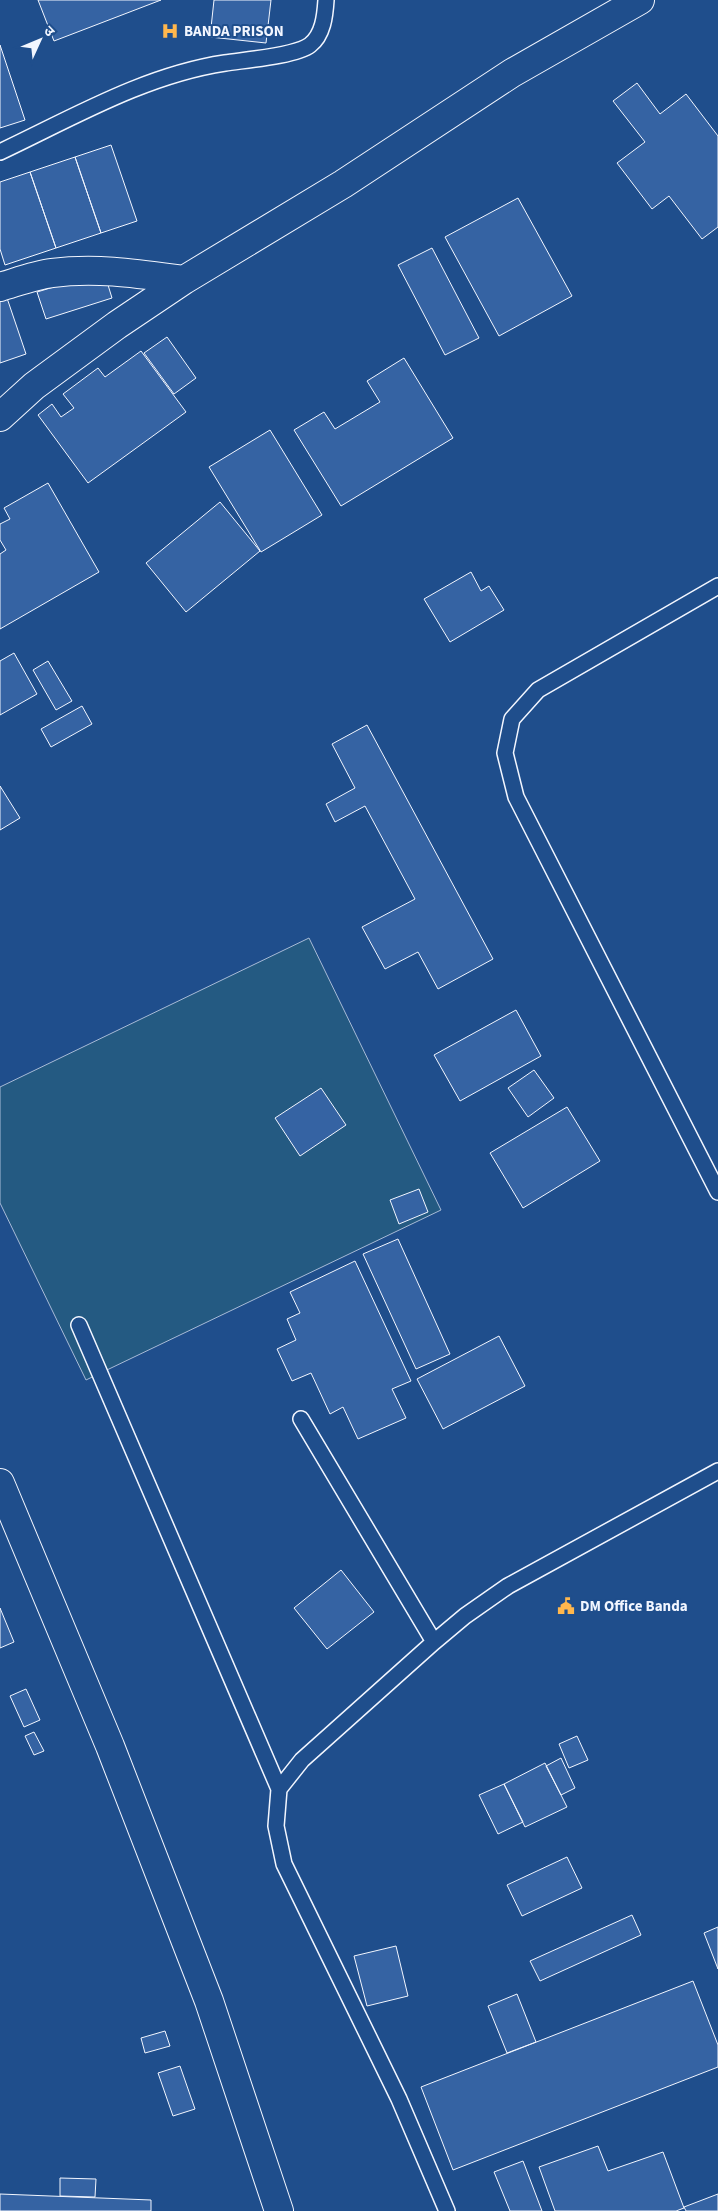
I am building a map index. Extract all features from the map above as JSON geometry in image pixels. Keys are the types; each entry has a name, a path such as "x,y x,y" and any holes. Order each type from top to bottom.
{"main road":[{"path":"0,417 34,386 117,325 184,280 343,184 512,73 640,0"},
{"path":"0,287 50,273 82,271 115,270 184,280"},
{"path":"0,1484 110,1746 209,2000 278,2211"}],"lane":[{"path":"0,152 135,88 167,76 201,66 294,52 310,45 321,32 326,0"},
{"path":"718,586 538,690 512,720 505,753 516,797 718,1192"},
{"path":"79,1325 279,1789 276,1826 284,1864 399,2099 447,2211"},
{"path":"301,1419 434,1642"},
{"path":"279,1789 302,1760 465,1616 508,1586 718,1471"}],"shaded area":[{"path":"309,938 441,1210 86,1380 0,1203 0,1087"}],"building":[{"path":"38,0 161,0 54,41"},
{"path":"214,0 271,0 266,43 210,37"},
{"path":"0,45 25,120 0,128"},
{"path":"637,83 660,114 686,94 718,136 718,227 702,239 669,196 652,209 617,163 645,142 613,101"},
{"path":"111,145 137,221 101,233 75,157"},
{"path":"75,157 101,233 56,248 30,172"},
{"path":"30,172 56,248 5,265 0,249 0,182"},
{"path":"518,198 572,296 499,336 445,237"},
{"path":"432,248 479,338 445,355 398,265"},
{"path":"104,272 112,298 46,319 37,292"},
{"path":"7,298 26,354 0,363 0,301"},
{"path":"167,337 196,378 174,394 144,353"},
{"path":"141,351 186,412 88,483 38,415 52,404 61,417 74,408 63,394 98,368 105,377"},
{"path":"404,358 453,438 341,506 294,430 324,412 335,429 380,402 367,381"},
{"path":"270,430 322,515 261,552 209,467"},
{"path":"48,483 99,572 0,629 0,554 6,550 0,540 0,524 10,519 4,508"},
{"path":"220,502 260,551 186,612 146,563"},
{"path":"471,572 481,591 489,586 504,610 450,642 424,599"},
{"path":"14,653 37,694 0,715 0,661"},
{"path":"48,661 72,701 56,710 33,670"},
{"path":"82,706 92,724 51,747 41,729"},
{"path":"367,725 493,959 438,989 418,952 385,969 362,927 415,899 365,806 335,822 326,804 355,788 332,744"},
{"path":"0,786 20,818 0,830"},
{"path":"516,1010 541,1056 460,1101 434,1055"},
{"path":"534,1070 554,1098 528,1117 508,1088"},
{"path":"321,1088 346,1125 300,1156 275,1118"},
{"path":"567,1107 600,1161 523,1208 490,1153"},
{"path":"419,1189 428,1212 399,1224 390,1200"},
{"path":"398,1239 450,1354 416,1369 363,1254"},
{"path":"355,1261 411,1381 392,1389 406,1418 358,1439 343,1407 330,1414 311,1373 292,1381 277,1349 296,1340 287,1319 300,1313 290,1292"},
{"path":"499,1336 525,1386 443,1429 417,1379"},
{"path":"341,1570 374,1612 327,1649 294,1608"},
{"path":"0,1608 14,1642 0,1648"},
{"path":"26,1689 40,1720 24,1727 10,1696"},
{"path":"34,1732 44,1751 34,1755 25,1736"},
{"path":"577,1736 588,1760 569,1768 559,1744"},
{"path":"561,1758 575,1788 561,1795 546,1766"},
{"path":"545,1763 567,1807 525,1827 504,1784"},
{"path":"504,1784 523,1822 498,1834 479,1795"},
{"path":"567,1857 582,1888 522,1916 507,1885"},
{"path":"632,1915 641,1935 540,1981 530,1961"},
{"path":"718,1927 718,1969 704,1933"},
{"path":"396,1946 408,1996 367,2006 354,1956"},
{"path":"693,1981 718,2045 718,2067 453,2170 421,2087"},
{"path":"517,1994 536,2042 507,2053 488,2006"},
{"path":"165,2031 170,2046 145,2053 141,2038"},
{"path":"180,2066 195,2109 173,2116 158,2073"},
{"path":"598,2146 608,2171 663,2152 684,2208 676,2211 555,2211 539,2167"},
{"path":"523,2161 542,2211 510,2211 494,2172"},
{"path":"60,2178 96,2179 95,2197 60,2196"},
{"path":"0,2194 151,2200 151,2211 0,2211"},
{"path":"718,2194 718,2211 686,2211 684,2207"}],"place":[{"name":"BANDA PRISON","path":"170,31"},
{"name":"DM Office Banda","path":"566,1606"}]}
